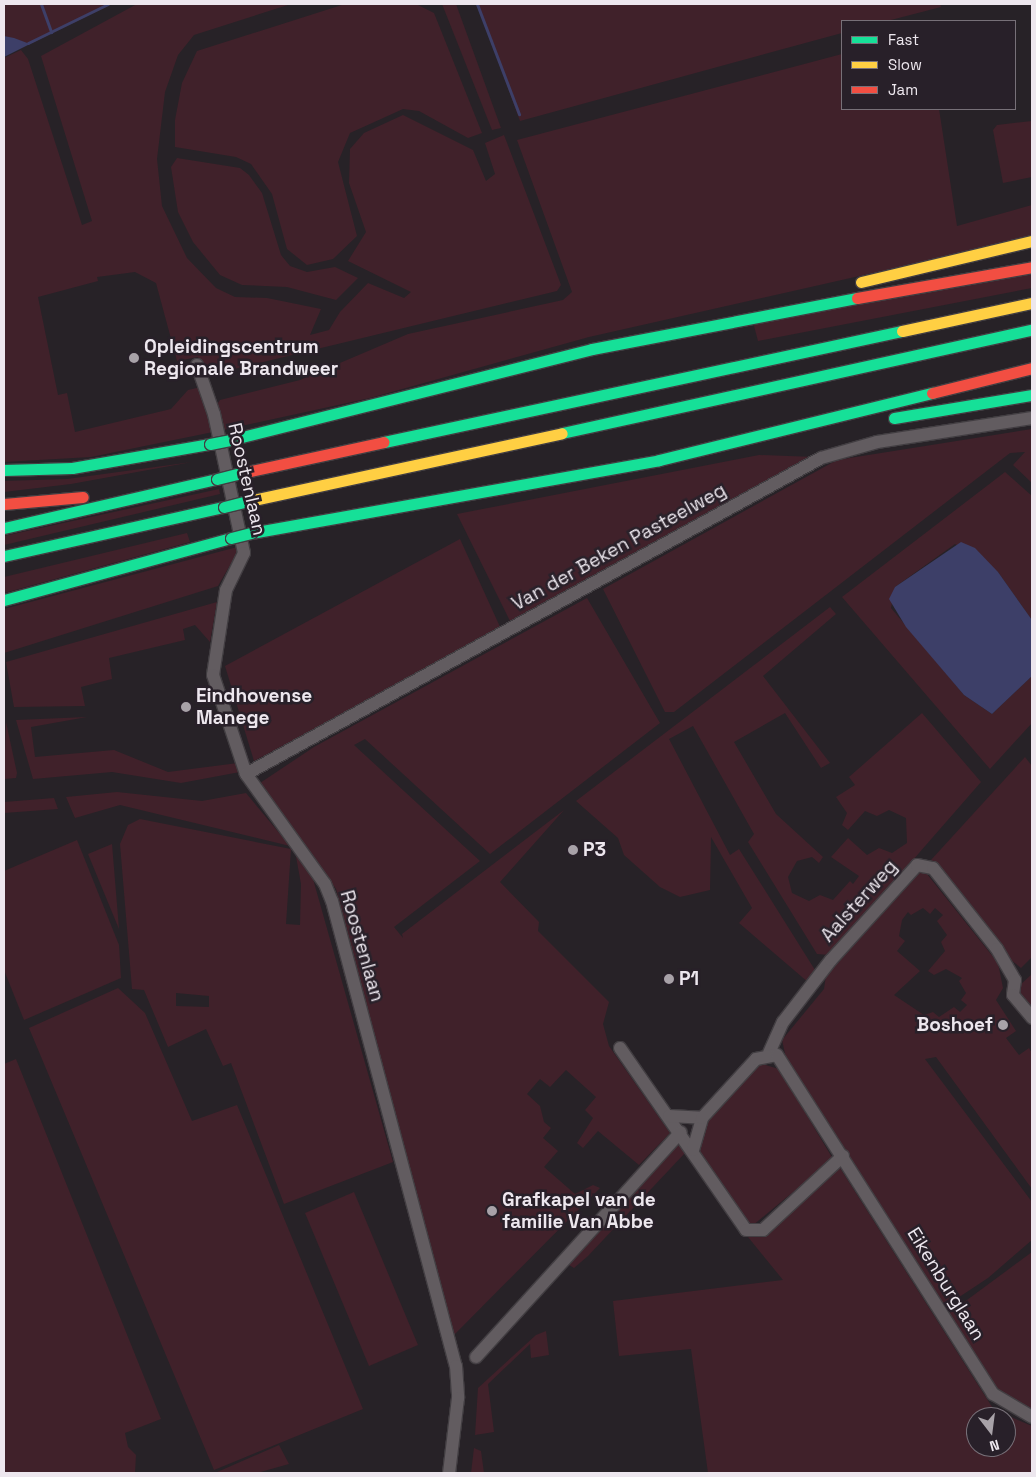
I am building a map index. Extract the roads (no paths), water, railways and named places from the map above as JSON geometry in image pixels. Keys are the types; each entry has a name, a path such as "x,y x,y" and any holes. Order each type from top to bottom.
{"highway":[{"path":"768,312 804,296 1032,241"},
{"path":"4,470 82,467 210,444 592,349 768,312 1032,267"},
{"path":"4,528 238,474 1032,303"},
{"path":"4,556 35,551 244,502 1032,330"},
{"path":"4,600 251,533 659,460 808,425 1032,368"},
{"path":"808,425 878,421 1032,396"},
{"path":"4,504 171,489"},
{"path":"4,562 35,551"}],"street":[{"name":"Roostenlaan","path":"197,366 210,398 244,553 226,590 213,676 246,774 325,884 332,901 456,1366 458,1398 449,1473"},
{"name":"Van der Beken Pasteelweg","path":"246,774 821,458 877,442 1032,418"},
{"name":"Aalsterweg","path":"770,1053 783,1022 831,960 918,865 934,868 997,949 1014,980 1014,995 1032,1018"},
{"path":"620,1048 681,1132 746,1230 756,1233 843,1156 783,1060 770,1053 756,1059 702,1118 693,1150"},
{"path":"669,1116 702,1118"},
{"path":"476,1357 681,1132"},
{"name":"Eikenburglaan","path":"843,1156 993,1394 1032,1417"}],"water":[{"path":"4,36 14,38 30,44 4,57"},
{"path":"961,542 975,548 998,572 1032,620 1032,676 992,714 964,695 906,627 889,599 895,587"}],"waterway":[{"path":"41,4 51,32"},
{"path":"28,43 108,4"},
{"path":"477,4 519,114"}],"place":[{"name":"Opleidingscentrum Regionale Brandweer","path":"134,358"},
{"name":"Eindhovense Manege","path":"186,707"},
{"name":"P3","path":"573,850"},
{"name":"P1","path":"669,979"},
{"name":"Boshoef","path":"1003,1025"},
{"name":"Grafkapel van de familie Van Abbe","path":"492,1211"}]}
